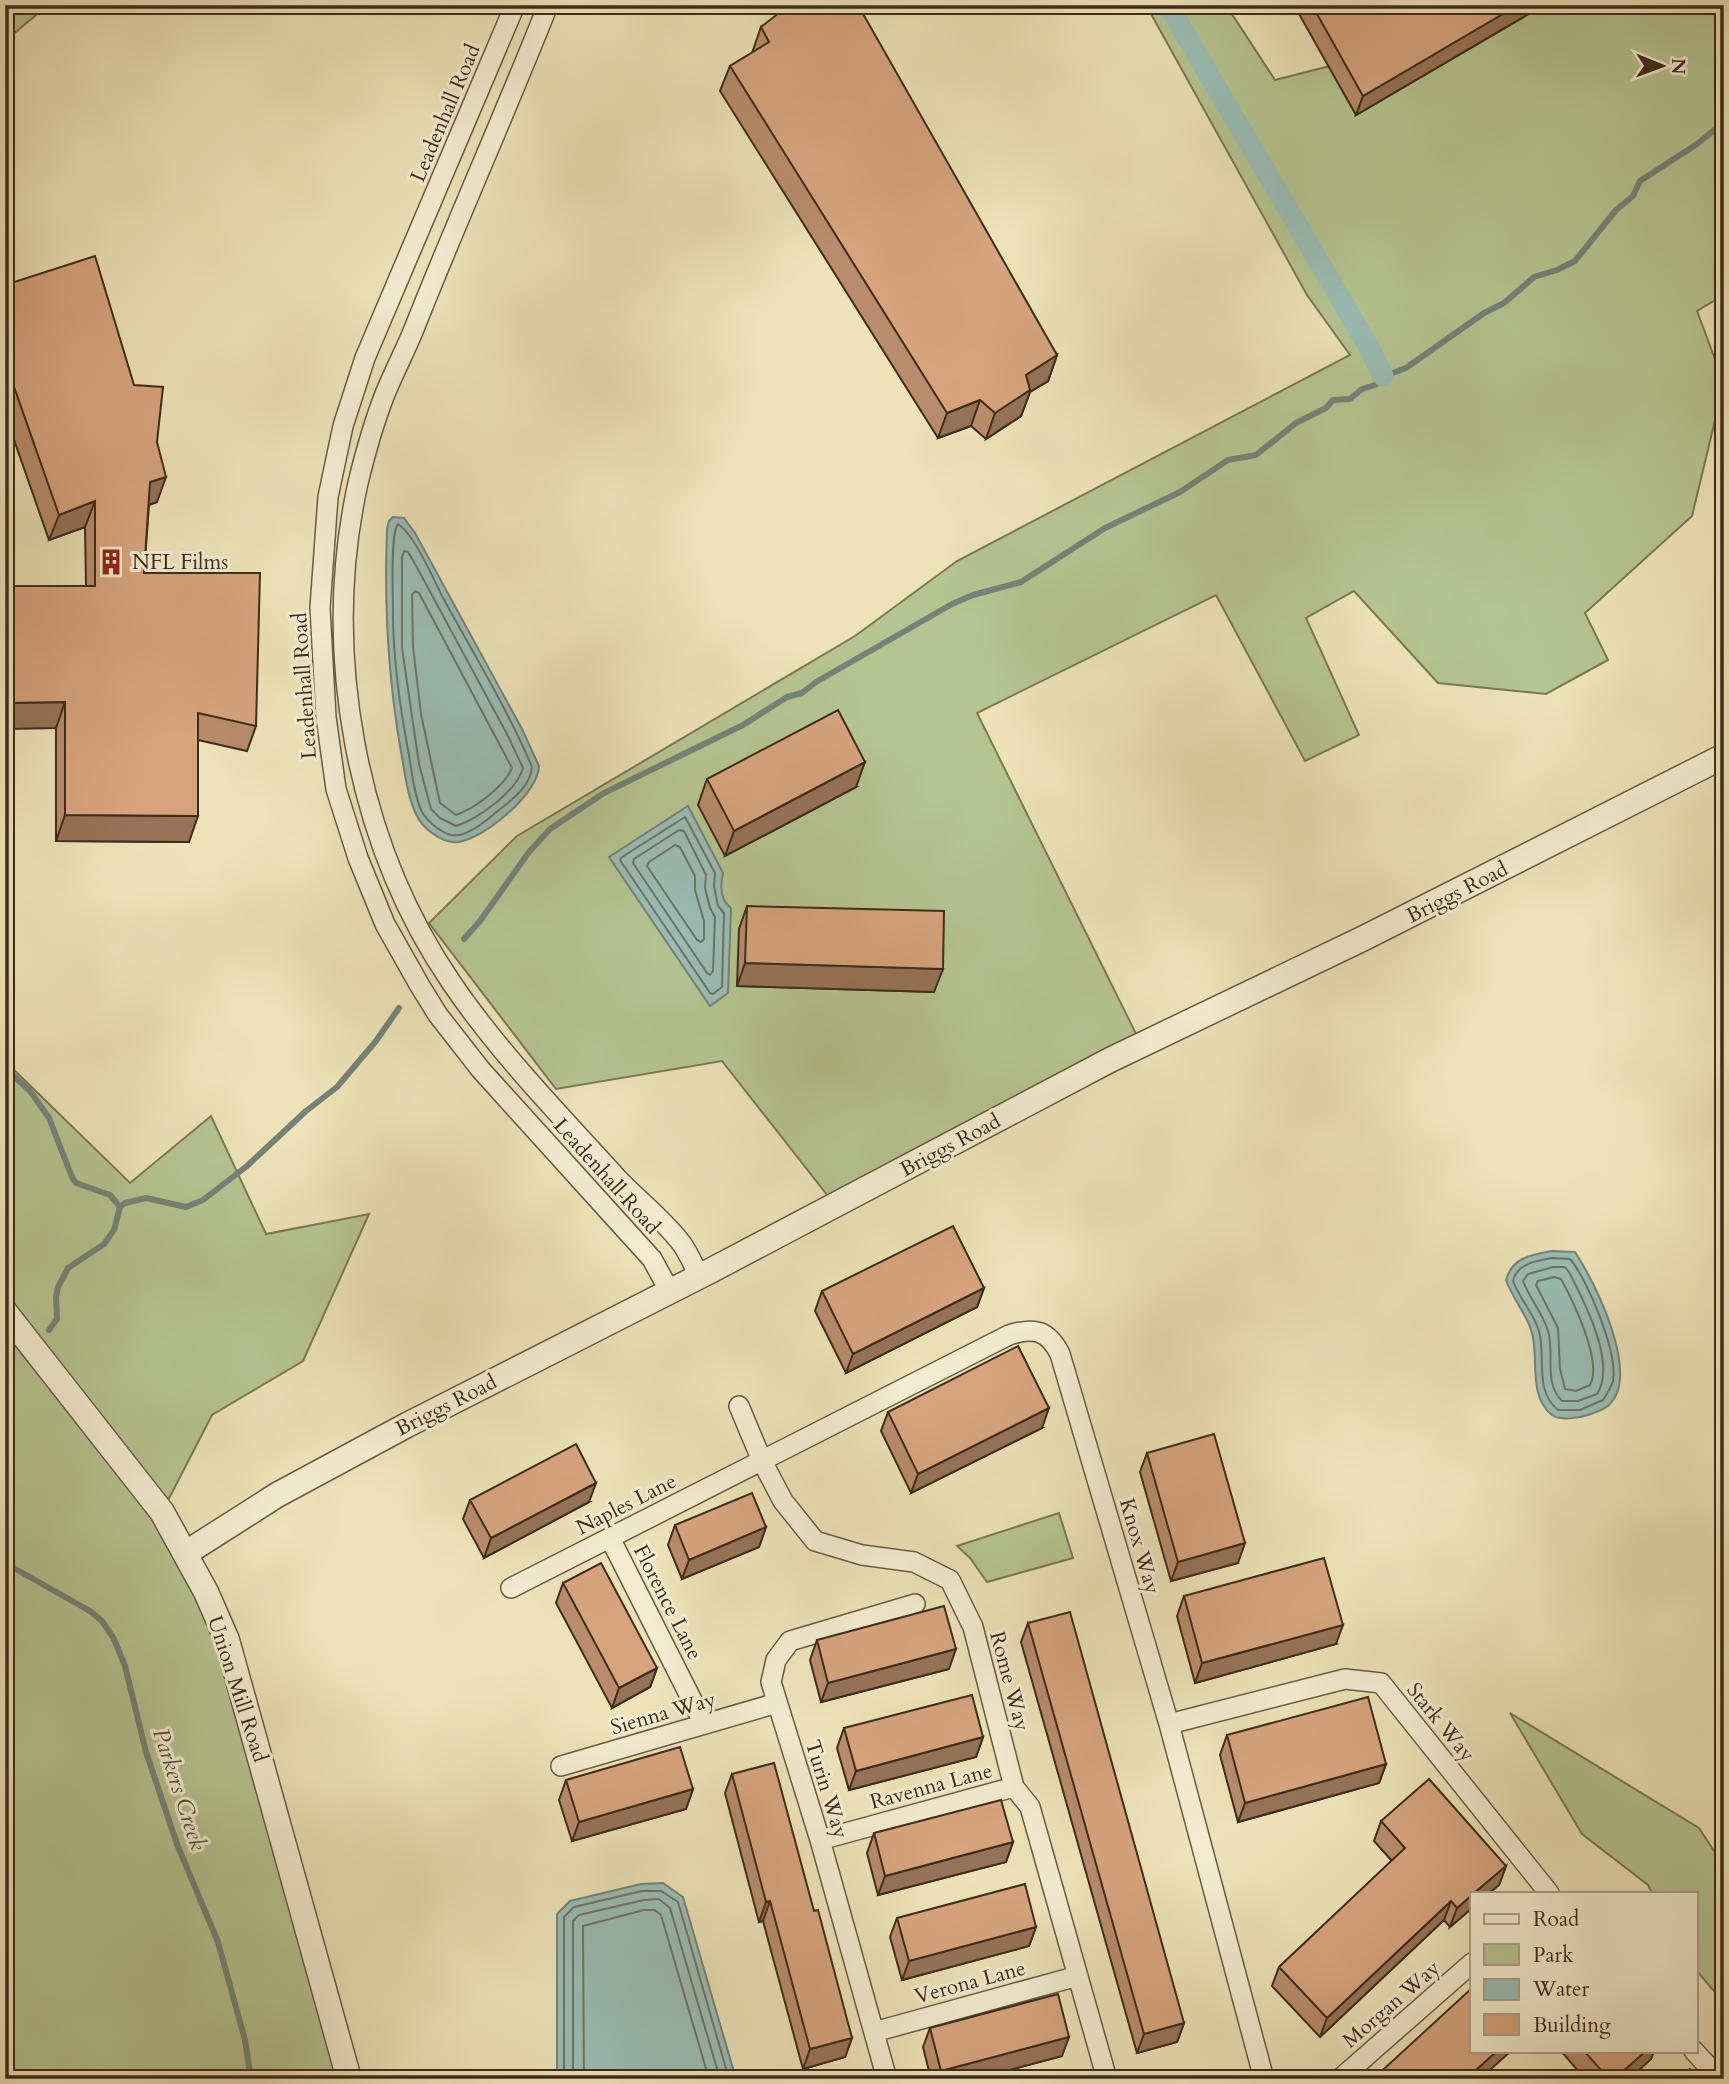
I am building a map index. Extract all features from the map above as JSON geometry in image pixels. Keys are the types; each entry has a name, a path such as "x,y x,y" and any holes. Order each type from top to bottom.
{"street":[{"name":"Leadenhall Road","path":"515,5 365,358 343,426 328,497 320,608 326,717 336,789 358,858 385,924 420,986 459,1044 652,1259 669,1290"},
{"name":"Leadenhall Road","path":"548,5 385,394 359,481 344,595 346,670 354,741 369,808 390,871 416,925 447,977 480,1023 516,1065 624,1185 683,1245 699,1276"},
{"name":"Briggs Road","path":"186,1553 277,1495 407,1425 699,1276 1110,1060 1362,939 1724,756"},
{"name":"Union Mill Road","path":"5,1312 162,1512 186,1553 227,1640 349,2079"},
{"name":"Knox Way","path":"762,1461 1009,1335 1025,1330 1041,1332 1054,1342 1060,1354 1169,1724 1264,2079"},
{"name":"Rome Way","path":"739,1406 762,1461 783,1501 816,1541 862,1555 914,1562 950,1580 973,1627 1014,1787 1030,1807 1107,2079"},
{"name":"Naples Lane","path":"511,1588 762,1461"},
{"name":"Florence Lane","path":"610,1538 704,1724"},
{"name":"Turin Way","path":"887,2079 820,1840 771,1682 776,1660 790,1641 915,1604"},
{"name":"Stark Way","path":"1169,1724 1345,1678 1381,1683 1548,1892"},
{"name":"Sienna Way","path":"561,1766 777,1703"},
{"name":"Ravenna Lane","path":"820,1840 1014,1787"},
{"name":"Morgan Way","path":"1340,2079 1470,1965"},
{"name":"Verona Lane","path":"874,2032 1078,1976"},
{"path":"1695,2052 1720,2079"}],"green space":[{"path":"5,5 48,5 5,41"},
{"path":"1146,5 1226,5 1275,80 1470,30 1507,5 1724,5 1724,295 1697,311 1724,383 1692,516 1585,613 1608,660 1546,694 1438,683 1354,591 1306,618 1359,735 1305,761 1216,595 977,713 1145,1052 835,1205 722,1061 556,1089 429,923 517,836 855,636 957,561 1350,355 1307,295"},
{"path":"5,1061 130,1183 211,1116 266,1234 369,1214 303,1361 212,1415 162,1512 195,1571 345,2079 5,2079"},
{"path":"1059,1513 1073,1558 987,1582 970,1558 957,1546"},
{"path":"1510,1713 1699,1828 1724,1866 1724,2003 1698,1972 1698,1892 1652,1892 1648,1885 1582,1834"}],"water":[{"path":"393,517 404,518 415,533 522,729 539,766 537,777 530,789 508,813 482,833 458,842 439,838 423,825 413,807 407,783 393,697 388,641 387,529"},
{"path":"688,806 723,873 722,892 731,908 728,993 710,1006 609,857"},
{"path":"1551,1251 1575,1252 1603,1306 1618,1352 1620,1374 1617,1392 1608,1406 1575,1418 1552,1415 1540,1399 1531,1331 1506,1280 1517,1262"},
{"path":"663,1883 683,1897 736,2079 557,2079 557,1914 570,1901 641,1884"}],"building":[{"path":"789,5 858,5 1057,355 1026,375 1030,390 995,413 980,400 947,413 730,66 769,42 761,27"},
{"path":"1312,5 1518,5 1363,96"},
{"name":"NFL Films","path":"95,256 134,385 163,387 157,442 166,477 150,482 144,573 260,573 256,726 198,713 198,816 65,815 65,702 5,703 5,586 95,586 95,501 59,515 5,361 5,285"},
{"path":"838,710 865,762 734,831 707,779"},
{"path":"747,906 944,911 943,969 745,963"},
{"path":"953,1226 984,1288 853,1354 822,1291"},
{"path":"1018,1346 1049,1408 918,1474 888,1412"},
{"path":"1214,1434 1245,1543 1178,1562 1147,1453"},
{"path":"576,1444 596,1483 491,1538 470,1500"},
{"path":"752,1493 766,1527 689,1560 675,1525"},
{"path":"1324,1558 1343,1625 1202,1663 1184,1596"},
{"path":"601,1563 657,1668 619,1688 563,1583"},
{"path":"944,1606 956,1649 828,1683 817,1640"},
{"path":"1070,1612 1184,2023 1144,2034 1028,1623"},
{"path":"972,1695 983,1737 856,1771 844,1728"},
{"path":"1368,1697 1386,1764 1245,1803 1227,1735"},
{"path":"680,1747 693,1789 579,1822 566,1780"},
{"path":"774,1763 814,1911 818,1910 852,2038 810,2049 770,1901 766,1902 732,1774"},
{"path":"1429,1779 1506,1866 1475,1892 1470,1892 1470,1897 1457,1908 1451,1901 1327,2018 1279,1967 1405,1848 1381,1821"},
{"path":"1001,1800 1013,1842 885,1876 874,1833"},
{"path":"1025,1884 1036,1927 909,1961 897,1918"},
{"path":"1470,1990 1470,2052 1496,2052 1466,2079 1373,2079"},
{"path":"1058,1994 1069,2037 941,2071 930,2028"},
{"path":"1585,2052 1645,2052 1614,2079 1609,2079"},
{"path":"1690,2069 1699,2079 1679,2079"}],"waterway":[{"path":"1168,5 1369,347 1383,376"},
{"path":"464,939 529,852 550,829 604,793 743,725 787,697 802,693 816,682 952,604 973,595 1021,582 1105,528 1180,492 1228,460 1256,455 1296,423 1326,408 1333,400 1350,399 1385,376 1406,368 1484,313 1504,303 1534,277 1575,261 1616,210 1633,196 1640,181 1697,144 1724,122"},
{"path":"49,1330 57,1319 58,1287 68,1268 104,1244 114,1230 120,1207 125,1203 146,1198 186,1207 203,1200 247,1166 306,1111 337,1087 376,1041 399,1008"},
{"path":"5,1068 30,1091 49,1118 76,1183 110,1195 120,1207"},
{"path":"5,1365 9,1361"},
{"name":"Parkers Creek","path":"5,1563 90,1611 102,1621 114,1639 125,1666 146,1752 177,1844 218,1942 245,2040 251,2079"}],"place":[{"name":"NFL Films","path":"111,562"}]}
